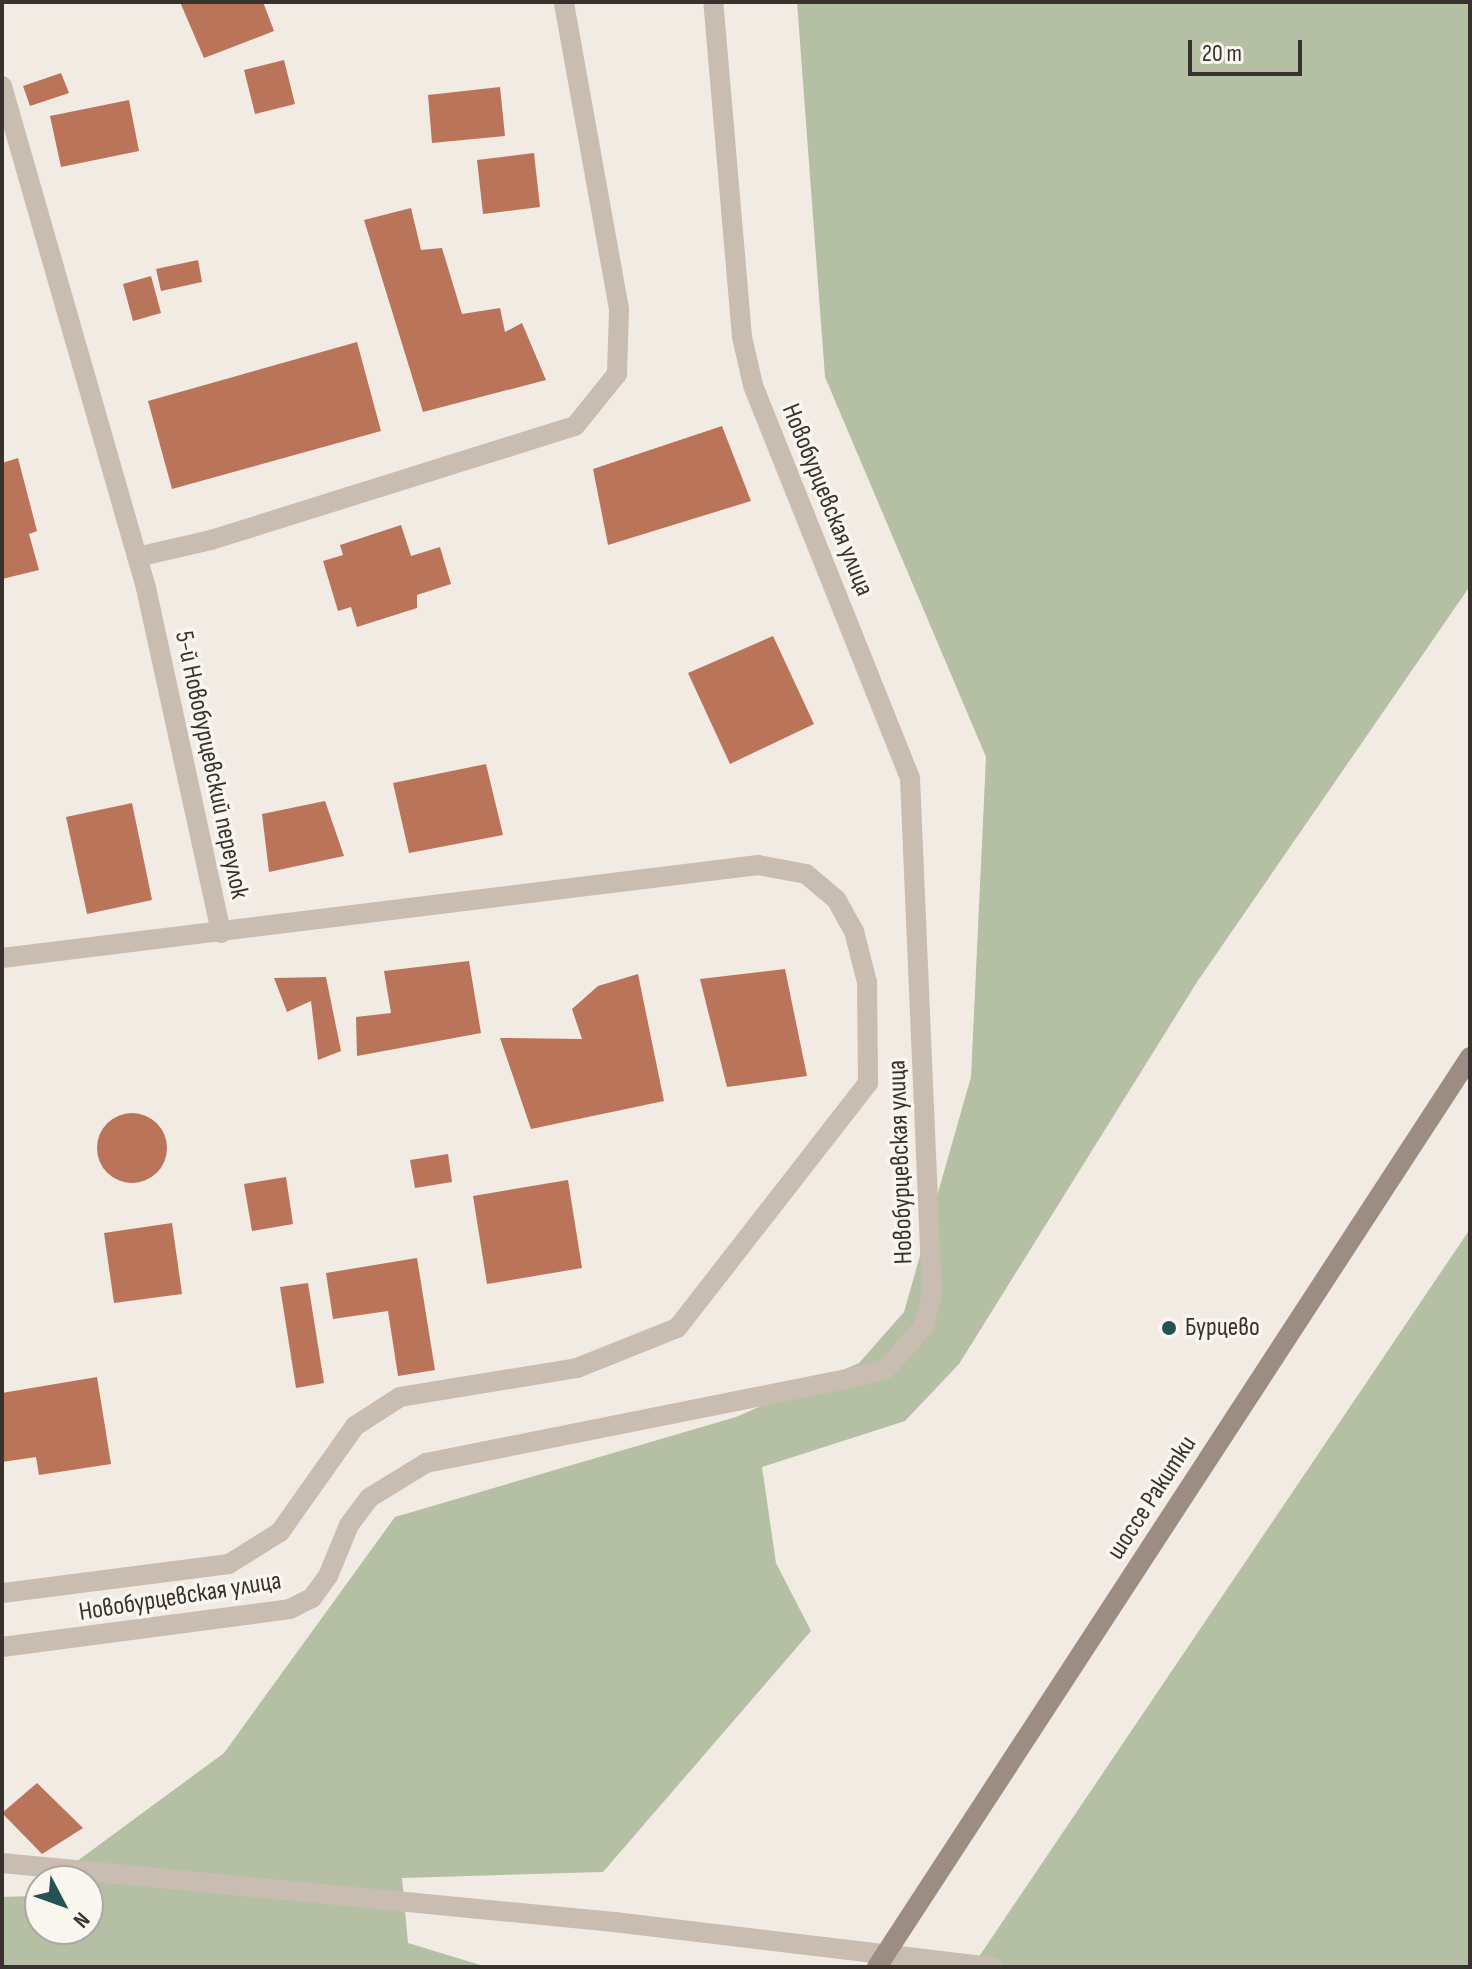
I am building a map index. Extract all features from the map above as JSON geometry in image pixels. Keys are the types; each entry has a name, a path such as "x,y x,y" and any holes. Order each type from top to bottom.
{"main road":[{"name":"шоссе Ракитки","path":"882,1960 1470,1057"}],"street":[{"path":"137,557 211,540 575,426 617,374 619,309 564,2"},
{"name":"Новобурцевская улица","path":"2,1647 290,1609 312,1598 328,1576 349,1525 369,1498 426,1463 860,1376 887,1368 923,1327 932,1295 910,778 753,385 742,337 713,2"},
{"name":"5-й Новобурцевский переулок","path":"2,86 137,557 221,933 758,865 806,874 836,899 854,931 867,982 868,1083 677,1328 577,1368 400,1397 355,1426 280,1532 229,1564 2,1593"},
{"path":"2,958 221,933"},
{"path":"2,1863 882,1960 993,1967"}],"green space":[{"path":"797,2 1470,2 1470,586 1197,982 959,1364 905,1421 762,1467 776,1563 811,1631 603,1872 402,1878 408,1943 487,1967 2,1967 2,1897 24,1896 24,1945 104,1945 104,1865 72,1865 224,1753 395,1517 736,1417 859,1363 904,1312 971,1077 986,757 825,377"},
{"path":"1470,1229 1470,1967 972,1967"}],"building":[{"path":"180,2 263,2 274,31 204,58"},
{"path":"284,60 295,104 255,114 244,70"},
{"path":"61,73 69,93 30,106 23,86"},
{"path":"500,87 505,136 432,143 428,95"},
{"path":"129,100 139,151 61,167 50,116"},
{"path":"534,153 540,207 483,214 477,160"},
{"path":"411,208 421,250 442,248 462,314 500,308 505,332 522,323 546,380 423,412 364,220"},
{"path":"198,260 202,282 161,291 156,269"},
{"path":"151,276 161,313 133,321 123,284"},
{"path":"357,342 381,431 172,489 148,401"},
{"path":"722,426 751,501 608,545 593,469"},
{"path":"18,458 37,531 29,534 39,570 2,579 2,463"},
{"path":"401,525 411,556 440,547 451,584 417,595 417,608 357,627 351,607 338,611 323,561 343,555 340,545"},
{"path":"773,636 814,724 730,764 688,673"},
{"path":"486,764 503,835 409,853 393,783"},
{"path":"325,801 344,856 269,872 262,814"},
{"path":"132,803 152,900 87,914 66,817"},
{"path":"469,961 481,1033 357,1056 356,1017 391,1013 384,971"},
{"path":"785,969 807,1076 727,1087 700,979"},
{"path":"638,974 664,1101 531,1129 500,1038 582,1039 572,1009 598,986"},
{"path":"326,977 341,1051 318,1060 311,1001 287,1012 274,978"},
{"path":"125,1113 139,1113 161,1128 167,1148 165,1161 157,1173 139,1183 125,1183 103,1168 97,1155 97,1141 112,1119"},
{"path":"448,1154 452,1182 415,1188 410,1160"},
{"path":"286,1177 293,1224 252,1231 244,1184"},
{"path":"568,1180 582,1268 487,1284 473,1196"},
{"path":"172,1223 182,1294 114,1303 104,1233"},
{"path":"417,1258 435,1370 398,1376 388,1311 333,1319 326,1273"},
{"path":"308,1283 324,1383 296,1388 280,1287"},
{"path":"97,1377 111,1464 39,1475 36,1457 2,1462 2,1393"},
{"path":"37,1783 83,1828 42,1854 2,1813"}],"place":[{"name":"Бурцево","path":"1169,1328"}]}
